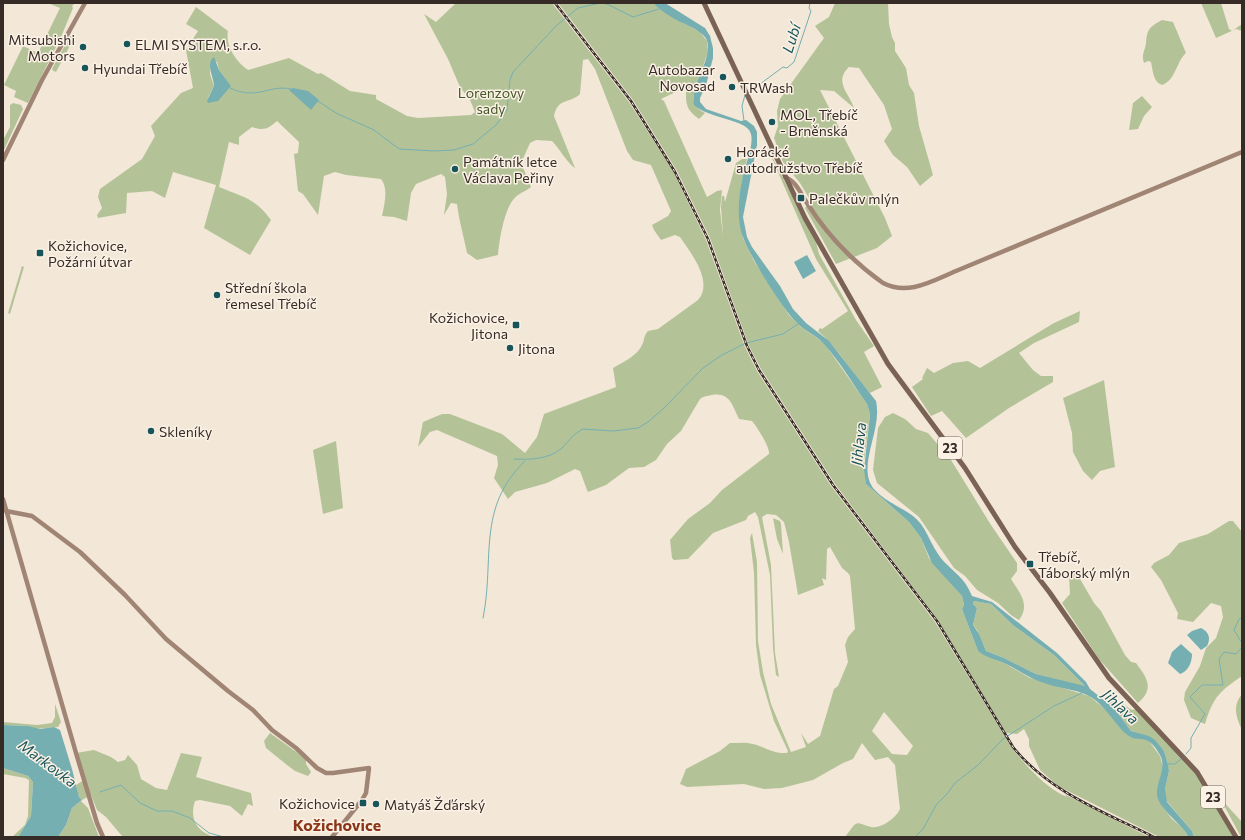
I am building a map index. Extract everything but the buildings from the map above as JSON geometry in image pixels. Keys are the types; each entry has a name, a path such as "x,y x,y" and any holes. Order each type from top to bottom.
{"main road":[{"name":"23","path":"704,3 785,177 838,279 894,372 965,468 1016,547 1046,587 1109,678 1187,760 1204,781 1236,837"}],"street":[{"path":"3,160 42,80 85,3"},
{"path":"785,177 794,184 829,235 840,248 883,284 890,287 906,289 917,287 1242,152"},
{"path":"3,500 96,820 103,837"},
{"path":"6,511 32,516 80,552 124,595 166,640 253,710 272,730 296,748 317,768 326,773 369,768 366,792 362,800 332,837"}],"green space":[{"path":"48,3 75,3 72,6 73,8 61,37 28,103 14,97 16,91 4,85 23,46 38,53 60,8"},
{"name":"Lorenzovy sady","path":"456,3 552,3 629,102 674,173 706,240 745,347 757,371 831,486 935,622 1012,748 1044,783 1059,793 1067,797 1064,794 1149,837 845,837 854,825 858,823 871,827 884,825 892,819 900,809 895,765 888,757 875,760 862,743 853,759 813,780 782,788 764,789 744,784 687,787 680,784 686,769 720,751 730,743 750,743 782,753 787,753 788,751 774,721 760,675 756,645 754,573 750,538 752,533 757,562 758,641 763,672 771,704 791,752 806,747 801,733 808,744 820,736 834,689 838,686 848,662 845,645 848,637 855,629 850,576 842,568 830,547 827,549 826,580 822,578 824,585 798,595 784,522 776,515 767,514 762,517 771,565 775,653 779,677 776,675 773,648 770,575 758,517 755,512 748,516 746,520 713,533 688,559 674,560 672,558 670,540 688,519 710,503 722,490 769,454 760,432 752,421 739,419 732,404 727,398 712,395 700,399 681,431 667,444 656,460 644,467 629,468 606,485 588,492 580,471 575,469 547,483 515,492 508,499 494,478 498,465 497,456 437,430 430,432 418,447 423,422 442,414 450,414 502,434 525,453 537,437 544,414 616,387 613,368 640,349 648,331 658,329 698,300 702,293 702,276 699,268 695,259 680,237 675,235 661,240 654,230 652,225 668,216 671,211 651,165 633,160 627,151 595,69 588,59 583,60 580,94 561,103 558,106 554,116 575,168 569,163 552,141 536,140 530,143 522,161 522,165 531,187 513,200 507,211 502,226 498,255 477,260 467,253 457,204 451,203 444,215 447,194 445,177 441,174 416,184 411,193 407,221 394,217 382,216 385,202 385,187 381,179 346,175 335,172 324,176 318,215 303,194 298,191 294,154 298,153 299,142 277,121 266,128 260,129 252,127 239,137 239,145 229,142 219,187 248,199 260,207 271,220 250,255 204,228 216,185 173,172 165,198 152,191 127,193 126,213 98,218 97,215 102,208 98,197 100,189 142,159 155,136 151,126 181,93 193,88 186,50 198,31 186,24 196,7 228,31 228,42 232,53 239,63 248,70 289,58 318,74 321,73 350,91 376,95 376,99 407,116 418,118 471,115 475,112 470,100 460,87 448,59 424,14 436,22","holes":["211,61 217,62 219,70 230,85 208,98 214,86 210,74","884,712 913,746 907,755 892,754 872,731"]},
{"path":"558,3 653,3 672,17 700,32 707,41 708,51 693,97 697,106 705,113 699,119 691,112 686,102 686,87 661,99 664,101 707,197 717,191 722,190 720,210 723,236 721,207 722,196 724,196 725,202 736,163 742,159 747,159 742,180 739,215 743,238 754,261 789,315 801,327 824,343 867,404 870,414 864,461 866,484 909,522 921,538 929,558 962,596 964,605 962,609 978,651 1006,664 1030,678 1089,696 1109,712 1126,734 1133,738 1143,738 1149,741 1160,756 1163,767 1161,778 1162,806 1172,819 1183,828 1188,837 1159,837 1058,786 1040,770 1029,746 1029,739 1024,729 1017,734 1006,733 938,620 835,484 761,369 749,346 710,238 677,171 633,100"},
{"path":"835,3 888,3 889,24 895,43 895,51 906,68 909,85 914,93 919,126 933,175 920,186 907,167 893,155 884,141 892,129 884,105 859,68 849,67 844,72 842,78 844,88 854,108 834,91 820,90 885,218 892,236 877,248 836,264 805,208 810,200 800,183 783,162 774,138 778,126 777,111 780,99 824,38 815,26 829,17"},
{"path":"1201,3 1221,3 1229,29 1232,31 1216,38"},
{"path":"1162,20 1173,22 1186,53 1167,83 1162,85 1155,79 1151,62 1148,61 1144,63 1143,58 1148,32 1151,27"},
{"path":"1242,24 1242,31 1236,29 1233,30"},
{"path":"70,36 74,38 56,72 52,70 53,67"},
{"path":"1142,96 1152,107 1144,116 1138,129 1129,130 1133,103"},
{"path":"13,103 21,105 23,109 3,152 3,140 10,127 10,105"},
{"path":"767,147 816,242 819,254 856,320 874,346 864,352 882,387 870,393 832,345 818,331 820,328 822,329 848,311 816,259"},
{"path":"22,266 24,267 10,314 8,313"},
{"path":"1080,311 1079,322 1034,343 1019,353 1033,370 1041,376 1053,376 1053,382 1009,408 966,438 942,411 931,416 912,387 923,379 922,378 927,368 934,373 953,363 968,361 980,368 1054,323"},
{"path":"1104,380 1115,467 1100,471 1092,480 1083,471 1073,452 1072,433 1063,398"},
{"path":"893,413 905,419 916,429 928,433 951,460 991,525 1017,563 1017,571 1011,579 1020,593 1024,603 1024,609 1019,620 998,603 977,590 965,576 954,568 919,517 877,483 873,470 878,428 885,417"},
{"path":"336,441 343,508 323,514 313,450"},
{"path":"773,518 780,521 781,524 783,554 777,539"},
{"path":"1229,521 1233,521 1242,532 1242,676 1228,686 1214,701 1205,724 1191,718 1184,700 1185,692 1200,666 1206,648 1216,638 1223,617 1221,606 1211,603 1193,622 1177,619 1178,613 1161,580 1151,567 1154,563 1169,555 1179,543 1208,534"},
{"path":"1076,572 1094,603 1101,611 1125,655 1131,662 1136,663 1146,678 1148,688 1143,698 1138,703 1099,659 1062,603 1070,594 1069,576"},
{"path":"974,601 991,604 1013,625 1054,655 1086,687 1036,674 986,651 977,630 973,625 977,608 973,604"},
{"path":"1242,694 1242,730 1238,721 1236,707"},
{"path":"1103,699 1123,704 1132,710 1136,709 1198,775 1234,837 1194,837 1192,831 1165,799 1165,789 1169,771 1164,751 1150,737 1131,731 1115,709"},
{"path":"55,704 61,722 58,727 34,729 28,726 3,725 3,722 37,725 52,723 55,717"},
{"path":"270,733 306,759 306,764 311,772 308,776 295,771 266,748 264,741"},
{"path":"94,750 111,757 118,762 125,760 128,755 137,765 141,779 156,788 167,790 181,753 202,757 196,777 251,793 253,806 248,804 242,816 230,806 200,800 195,801 193,814 196,824 203,832 215,837 122,836 106,817 97,810 91,795 82,800 79,797 76,785 84,780 76,753"},
{"path":"3,768 28,776 33,782 31,816 18,837 12,837 25,825 28,816 29,780 3,774"},
{"path":"1220,798 1242,822 1242,837 1241,837"},
{"path":"81,801 88,808 99,837 58,837 66,825 72,808"}],"water":[{"path":"653,3 665,3 705,28 710,36 713,48 713,58 700,102 706,109 741,121 746,120 754,126 757,132 757,145 743,217 747,237 752,247 780,286 793,309 806,323 829,341 876,401 877,411 875,431 868,462 869,480 872,486 888,501 908,512 921,524 938,554 944,562 962,579 972,596 992,602 1057,653 1086,682 1090,689 1115,709 1131,731 1149,736 1155,740 1164,751 1168,765 1169,771 1165,789 1167,802 1192,831 1194,837 1188,837 1182,828 1165,810 1158,799 1157,788 1162,772 1162,761 1155,747 1147,740 1131,737 1126,734 1099,703 1087,695 1077,691 1049,685 1029,677 978,651 962,609 964,605 962,596 932,563 921,538 909,522 866,484 864,470 870,414 867,404 824,344 799,325 790,315 757,265 741,231 739,219 739,199 743,175 751,147 751,134 745,126 707,113 694,105 695,89 708,52 708,44 705,37 698,31 670,16","holes":["974,601 991,604 1013,625 1054,655 1085,686 1036,674 986,651 979,634 973,625 977,608 973,604"]},
{"path":"214,57 219,70 231,86 218,101 208,103 207,101 214,86 210,63"},
{"path":"293,88 308,91 319,100 311,110 289,90"},
{"path":"807,255 816,271 803,279 794,262"},
{"path":"1201,628 1206,631 1209,638 1207,646 1201,650 1187,635 1192,631"},
{"path":"1181,644 1192,654 1189,666 1180,674 1168,663 1172,652"},
{"name":"Markovka","path":"3,725 28,726 40,729 54,727 60,730 79,797 82,800 72,808 66,825 58,837 18,837 31,816 33,782 28,776 3,768"}],"waterway":[{"path":"318,101 336,113 374,130 399,149 434,151 454,150 473,144 496,125 507,110 510,80 513,72 556,26 578,8 600,3 607,4 633,17 659,9"},
{"name":"Lubí","path":"748,93 783,67 787,68 794,62 811,11 809,8 810,3"},
{"path":"230,88 239,92 248,93 283,88 291,89"},
{"name":"Lubí","path":"744,121 742,106 745,95"},
{"path":"514,459 546,457 557,452 574,435 583,429 613,431 638,428 648,422 664,408 703,368 722,355 746,343 783,334 798,324"},
{"path":"483,618 493,516 499,497 510,479 525,461"},
{"path":"1242,618 1239,619 1234,630 1242,643"},
{"path":"1186,754 1191,748 1191,738 1205,714 1190,697 1202,685 1223,685 1219,659 1224,652 1236,654 1242,647"},
{"path":"915,837 923,829 936,805 955,783 978,765 1003,739 1054,706 1082,693"},
{"path":"1168,764 1175,764 1181,759"},
{"name":"Markovka","path":"100,792 121,785 140,803 157,811 172,811 190,818 209,833 224,837"}],"railway":[{"path":"555,3 631,101 675,172 708,239 747,346 759,370 833,485 937,621 1013,747 1027,763 1060,789 1078,800 1154,837"}],"place":[{"name":"ELMI SYSTEM, s.r.o.","path":"127,44"},
{"name":"Mitsubishi Motors","path":"83,47"},
{"name":"Hyundai Třebíč","path":"85,68"},
{"name":"Autobazar Novosad","path":"723,77"},
{"name":"TRWash","path":"732,87"},
{"name":"MOL, Třebíč - Brněnská","path":"772,122"},
{"name":"Horácké autodružstvo Třebíč","path":"728,159"},
{"name":"Památník letce Václava Peřiny","path":"455,169"},
{"name":"Palečkův mlýn","path":"801,198"},
{"name":"Kožichovice, Požární útvar","path":"40,253"},
{"name":"Střední škola řemesel Třebíč","path":"217,295"},
{"name":"Kožichovice, Jitona","path":"516,325"},
{"name":"Jitona","path":"510,348"},
{"name":"Skleníky","path":"151,431"},
{"name":"Třebíč, Táborský mlýn","path":"1030,564"},
{"name":"Kožichovice","path":"363,803"},
{"name":"Matyáš Žďárský","path":"376,804"}],"district":[{"name":"Kožichovice","path":"337,824"}],"water label":[{"name":"Jihlava","path":"858,444"},
{"name":"Jihlava","path":"1121,706"}]}
